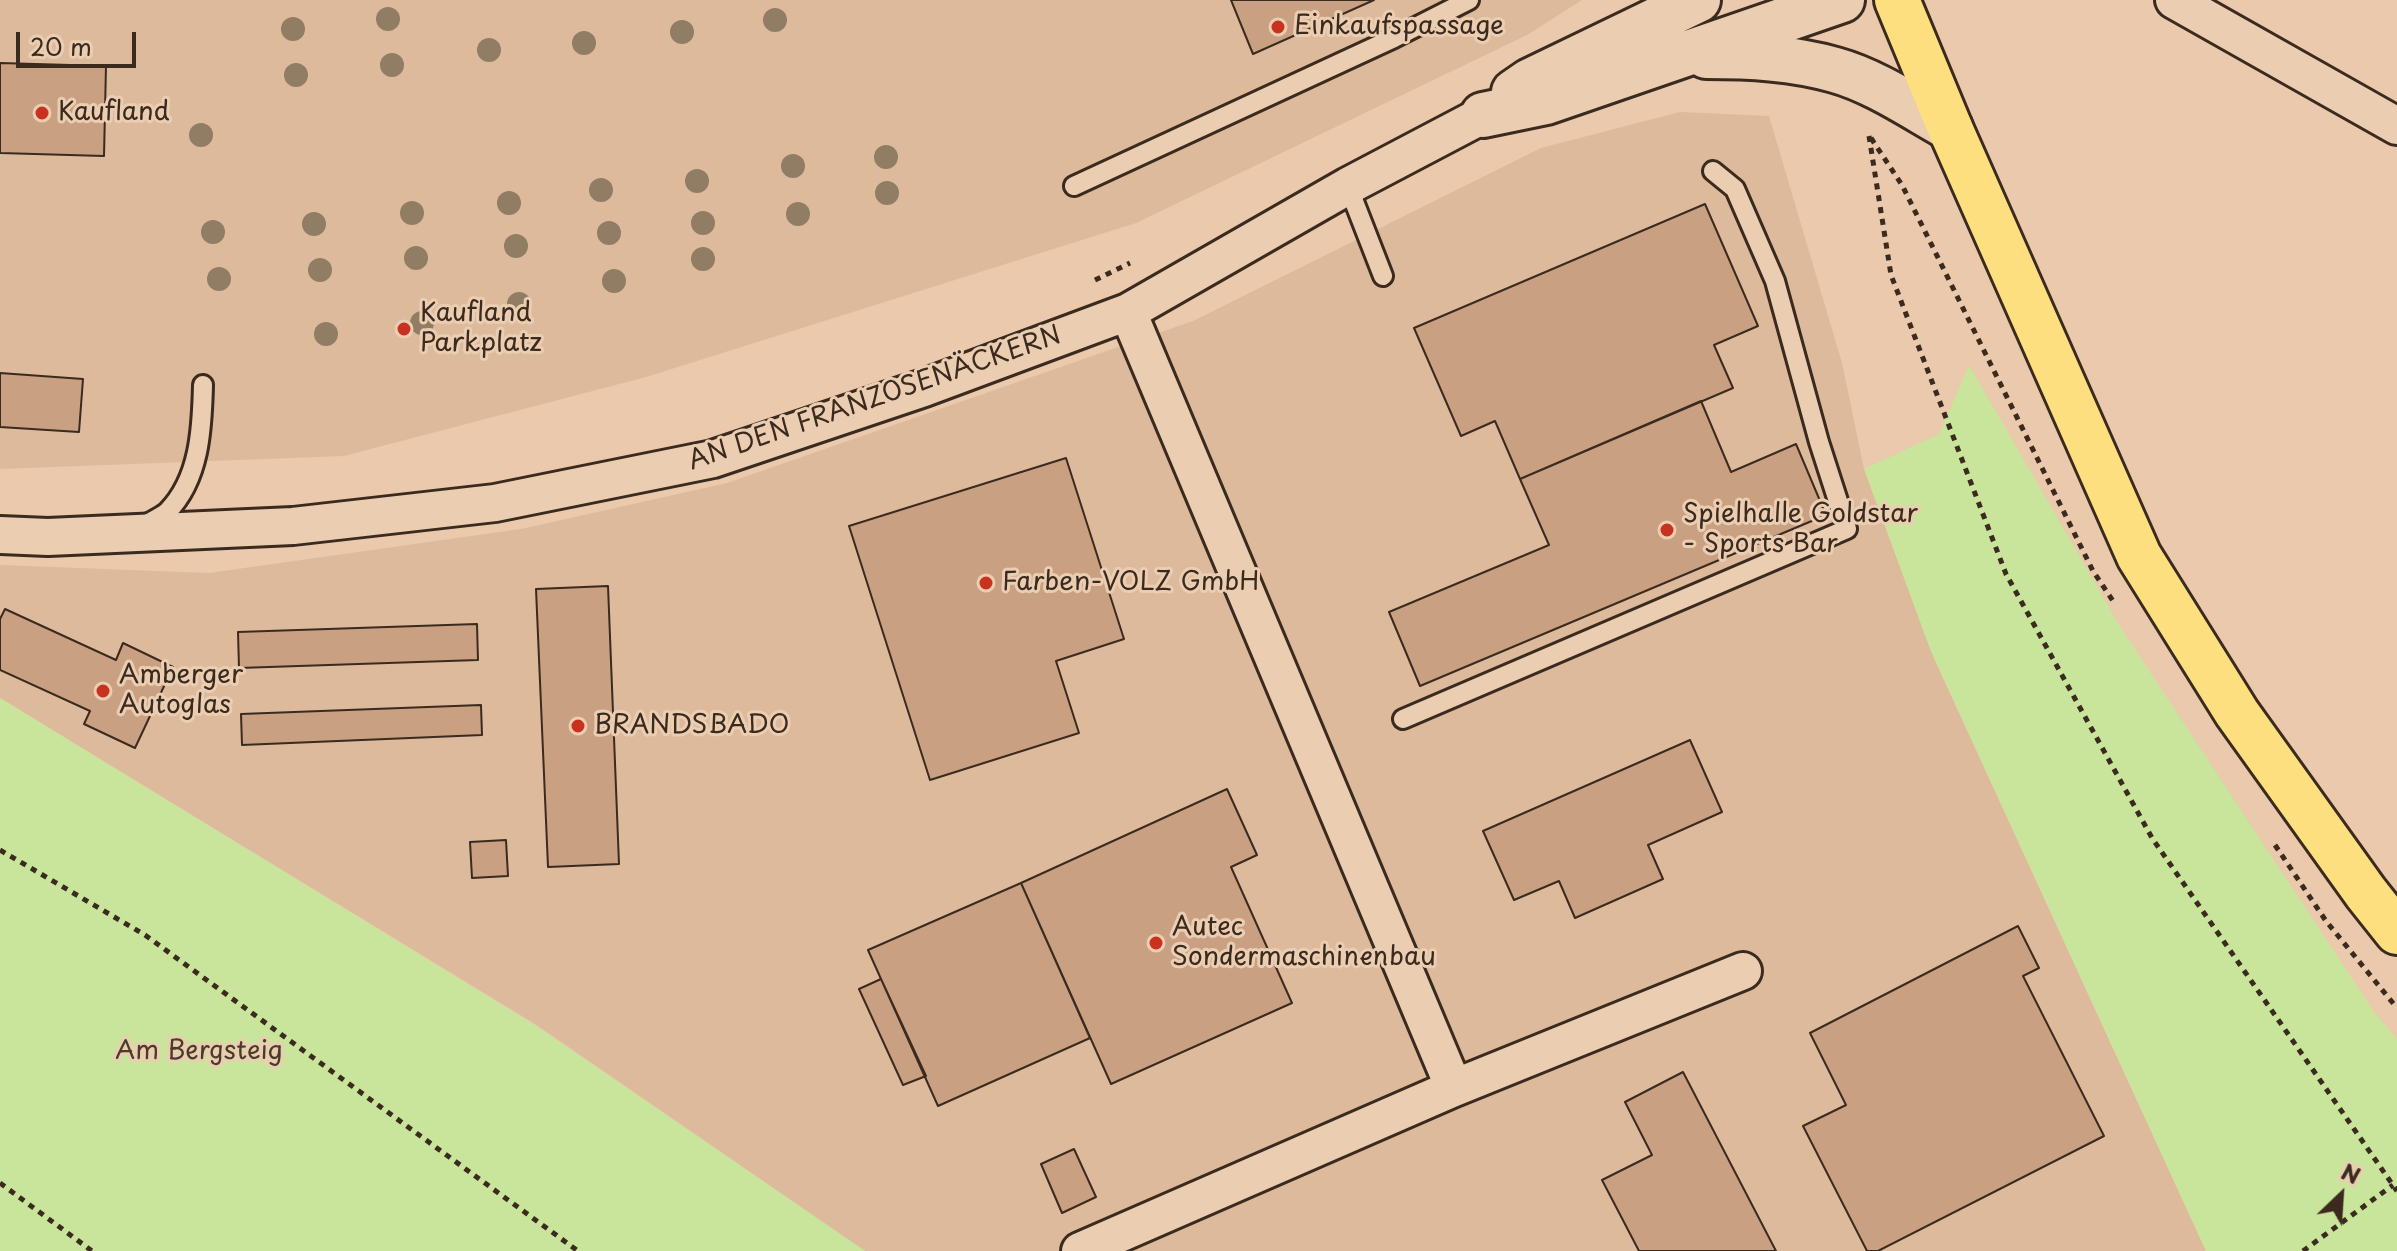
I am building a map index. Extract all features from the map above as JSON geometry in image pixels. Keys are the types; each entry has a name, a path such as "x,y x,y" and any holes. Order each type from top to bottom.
{"main road":[{"path":"1897,0 1950,128 2139,556 2237,713 2397,932"}],"street":[{"path":"1483,115 1530,81 1698,0"},
{"path":"1483,115 1546,102 1842,0"},
{"path":"2174,0 2397,126"},
{"path":"1684,56 1775,59 1837,70 1950,128"},
{"name":"AN DEN FRANZOSENÄCKERN","path":"0,535 48,537 293,526 495,503 713,459 924,388 1128,312 1348,186 1483,115"},
{"path":"1128,312 1454,1088"},
{"path":"1080,1251 1454,1088 1743,971"}],"lane":[{"path":"1074,186 1394,38 1469,0"},
{"path":"1403,719 1847,529 1819,442 1775,281 1735,189 1713,171"},
{"path":"1348,186 1383,276"},
{"path":"131,534 166,512 188,480 202,433 203,385"}],"path":[{"path":"1869,136 1891,275 2006,574 2152,838 2395,1188 2303,1251"},
{"path":"1085,284 1139,258"},
{"path":"0,850 145,935 578,1251"},
{"path":"0,1183 92,1251"}],"shaded area":[{"name":"Kaufland Parkplatz","path":"0,0 1582,0 1527,35 1136,223 646,377 344,456 0,469"},
{"path":"1680,112 1769,116 1842,363 1864,469 1936,663 2206,1251 865,1251 535,1024 0,698 0,565 209,573 521,529 727,483 1193,321 1541,148"}],"green space":[{"path":"1969,365 2121,628 2374,1012 2397,1039 2397,1251 2206,1251 1930,649 1864,469 1939,434"},
{"name":"Am Bergsteig","path":"0,698 535,1025 865,1251 0,1251"}],"building":[{"name":"Einkaufspassage","path":"1231,0 1374,0 1253,54"},
{"path":"0,63 106,66 104,156 0,153"},
{"path":"1705,204 1758,326 1714,345 1733,388 1520,479 1495,421 1461,436 1414,328"},
{"path":"0,373 83,379 79,432 0,427"},
{"name":"Spielhalle Goldstar - Sports Bar","path":"1701,401 1731,472 1796,444 1826,515 1420,686 1389,612 1549,545 1520,479"},
{"name":"Farben-VOLZ GmbH","path":"1066,458 1124,639 1056,661 1079,733 930,780 849,526"},
{"name":"BRANDSBADO","path":"608,586 619,864 548,867 536,589"},
{"name":"Amberger Autoglas","path":"5,609 116,660 123,643 173,667 135,748 84,724 90,711 0,670 0,619"},
{"path":"477,624 478,660 239,668 238,632"},
{"path":"481,705 482,735 242,745 241,714"},
{"path":"1690,740 1722,812 1648,845 1663,879 1575,918 1559,881 1514,900 1483,831"},
{"name":"Autec Sondermaschinenbau","path":"1227,789 1257,855 1231,867 1292,1003 1111,1084 1021,883"},
{"path":"506,840 508,876 472,878 470,842"},
{"path":"1021,883 1090,1038 938,1106 868,950"},
{"path":"2018,926 2039,968 2023,976 2104,1136 1878,1251 1867,1251 1803,1126 1846,1105 1810,1033"},
{"path":"881,979 926,1076 903,1085 859,989"},
{"path":"1683,1072 1776,1251 1639,1251 1602,1180 1652,1155 1625,1102"},
{"path":"1074,1149 1096,1197 1062,1213 1041,1164"}],"place":[{"name":"Einkaufspassage","path":"1278,27"},
{"name":"Kaufland","path":"42,113"},
{"name":"Kaufland Parkplatz","path":"404,329"},
{"name":"Spielhalle Goldstar - Sports Bar","path":"1667,530"},
{"name":"Farben-VOLZ GmbH","path":"986,583"},
{"name":"Amberger Autoglas","path":"103,691"},
{"name":"BRANDSBADO","path":"578,726"},
{"name":"Autec Sondermaschinenbau","path":"1156,943"}]}
